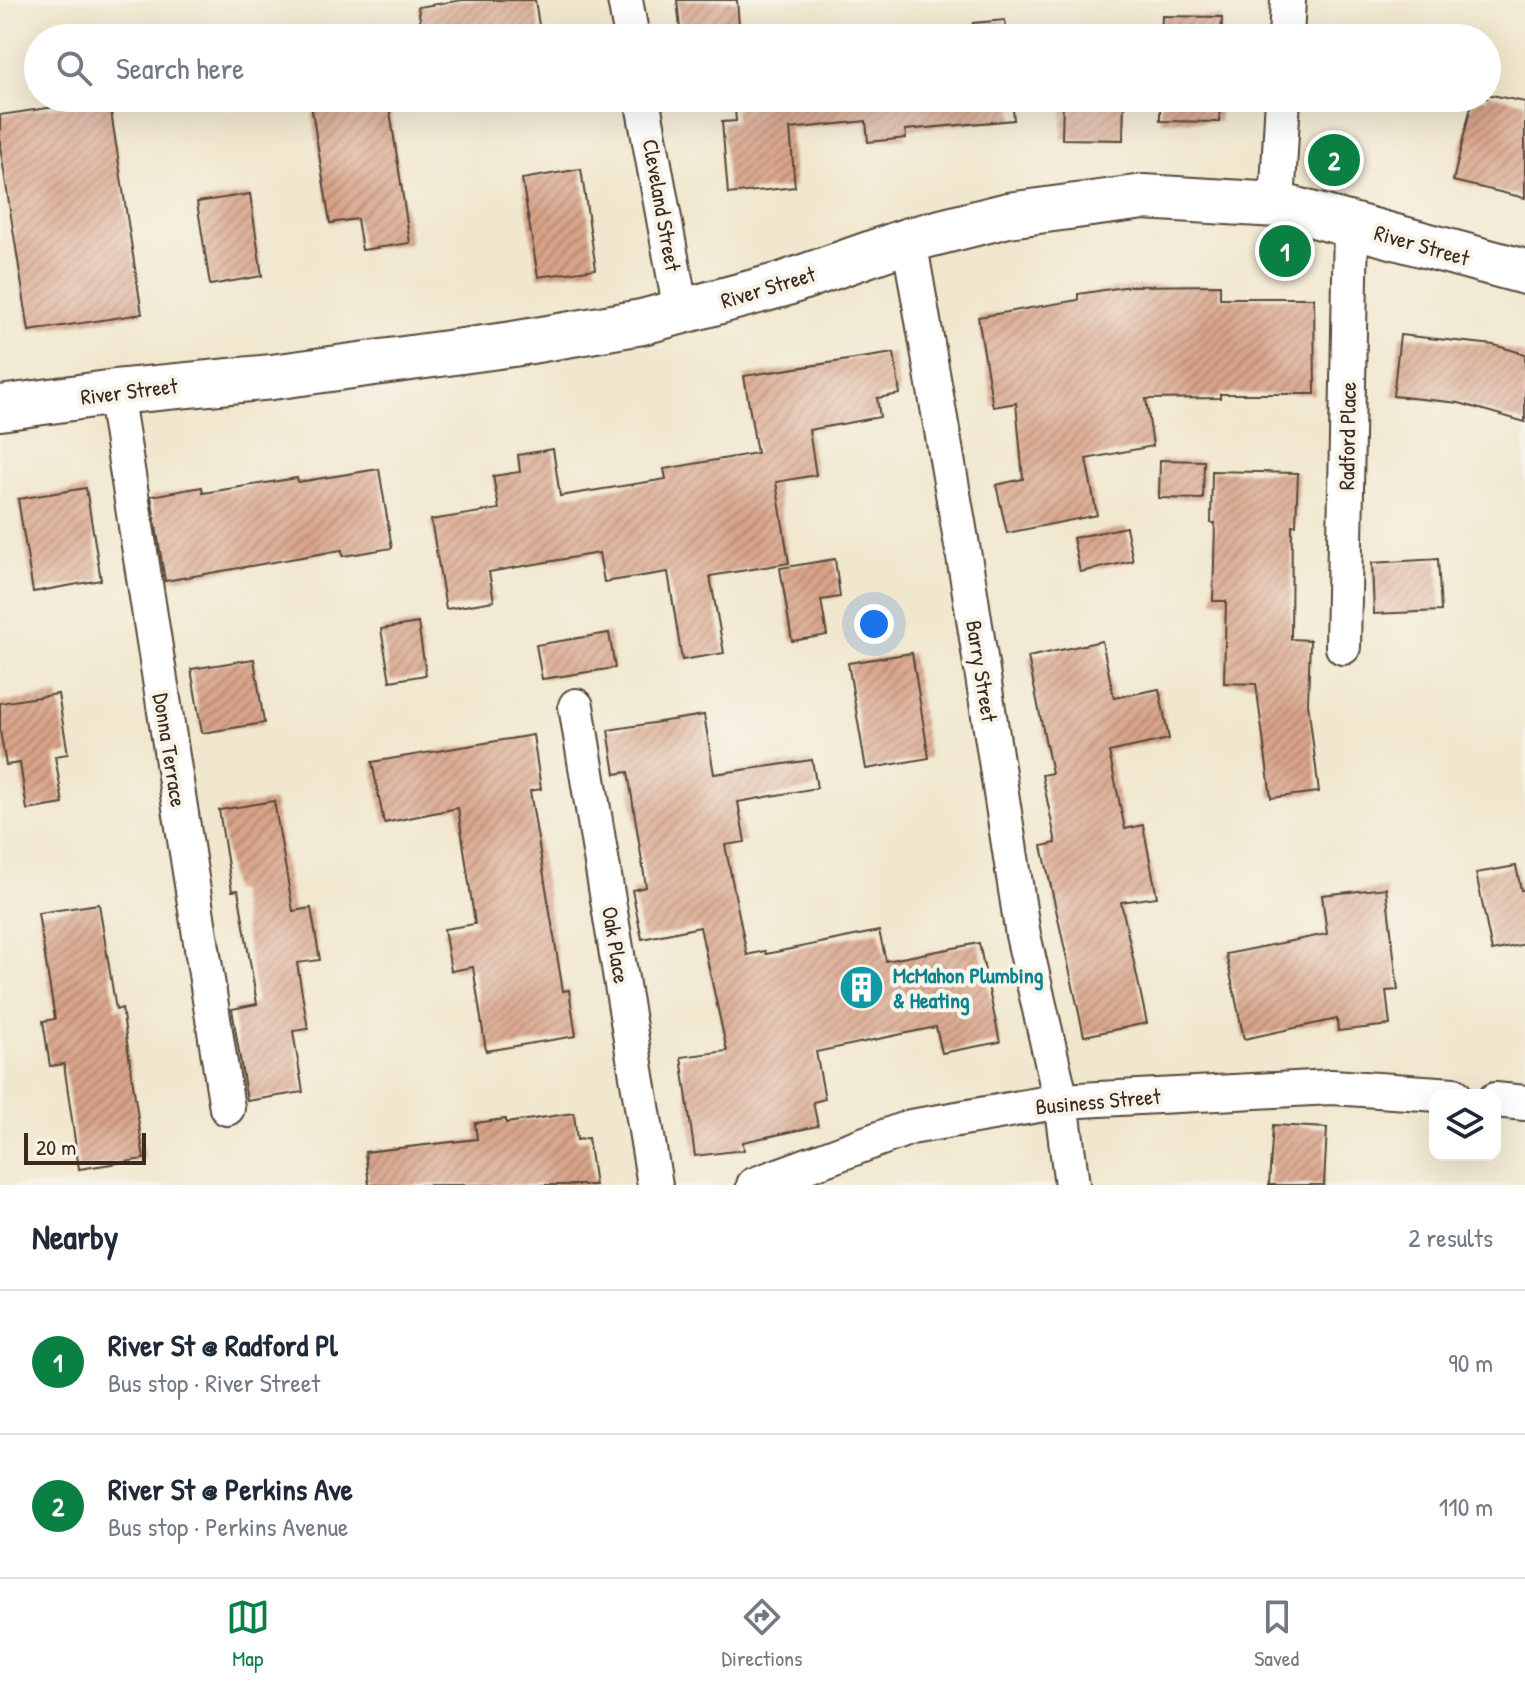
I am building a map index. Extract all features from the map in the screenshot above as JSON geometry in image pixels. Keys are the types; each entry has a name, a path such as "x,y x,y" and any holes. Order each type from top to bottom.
{"main road":[{"name":"River Street","path":"0,408 115,392 272,377 513,344 642,322 784,284 909,240 1008,215 1144,197 1277,205 1525,272"}],"street":[{"path":"625,0 629,24"},
{"path":"1287,24 1288,0"},
{"name":"Cleveland Street","path":"645,112 681,312"},
{"path":"1277,205 1282,112"},
{"name":"Radford Place","path":"1343,647 1351,225"},
{"name":"Barry Street","path":"909,240 968,580 1023,935 1061,1101 1072,1185"},
{"name":"Donna Terrace","path":"115,392 227,1108"},
{"name":"Oak Place","path":"576,706 655,1185"},
{"name":"Business Street","path":"754,1185 911,1127 1061,1101 1332,1087 1429,1093"},
{"path":"1501,1101 1525,1103"}],"building":[{"path":"463,0 535,0 539,24 421,24 418,7"},
{"path":"677,0 737,0 739,24 680,24"},
{"path":"1162,16 1222,17 1222,24 1162,24"},
{"path":"1005,20 1005,24 973,24"},
{"path":"1501,97 1525,102 1525,198 1453,181 1470,112 1501,112"},
{"path":"24,111 111,112 142,314 29,331 0,146 0,115"},
{"path":"312,112 390,112 410,243 362,250 357,219 330,223"},
{"path":"735,112 1013,112 1014,120 905,130 906,138 868,142 866,121 790,129 795,187 728,194 722,122 736,121"},
{"path":"1063,112 1124,112 1123,140 1062,139"},
{"path":"1160,112 1220,112 1220,122 1160,121"},
{"path":"581,169 596,269 538,277 522,179"},
{"path":"250,194 262,276 210,285 197,202"},
{"path":"1220,285 1220,298 1314,298 1315,394 1220,394 1220,398 1146,399 1153,446 1086,459 1097,515 1007,533 996,485 1023,479 1016,403 993,407 978,317 1078,300 1078,294 1130,286"},
{"path":"1400,335 1494,345 1525,354 1525,422 1459,403 1393,396"},
{"path":"894,353 900,394 877,398 880,417 809,430 816,475 776,482 789,563 710,576 724,653 682,660 668,572 604,582 599,553 489,572 494,601 446,609 431,520 499,509 493,476 520,472 518,455 553,449 560,496 666,479 664,469 757,453 744,376"},
{"path":"1160,460 1204,461 1203,499 1159,498"},
{"path":"379,469 392,548 343,556 342,550 165,581 151,496 202,487 203,493 297,478 298,482"},
{"path":"1212,471 1298,473 1296,525 1292,525 1291,639 1310,640 1308,703 1319,792 1271,798 1256,684 1224,683 1226,601 1213,601 1215,523 1211,523"},
{"path":"86,488 101,580 33,592 18,499"},
{"path":"1126,527 1133,561 1080,572 1073,538"},
{"path":"835,559 840,597 821,600 827,635 792,641 780,568"},
{"path":"1438,559 1441,611 1374,614 1372,563"},
{"path":"418,623 426,675 390,681 381,629"},
{"path":"609,633 615,668 542,679 536,645"},
{"path":"1102,641 1114,698 1159,689 1169,739 1109,752 1125,829 1143,825 1157,897 1121,902 1147,1023 1084,1036 1042,846 1056,843 1042,775 1052,773 1028,657"},
{"path":"912,653 929,758 866,769 848,663"},
{"path":"254,659 264,723 202,733 191,669"},
{"path":"58,694 68,754 55,756 63,804 27,810 20,763 6,765 0,731 0,703"},
{"path":"704,715 714,774 812,760 817,788 738,802 745,842 725,845 747,955 765,951 766,954 879,931 886,961 979,943 1000,1042 942,1053 936,1027 816,1052 825,1099 813,1102 818,1126 743,1142 744,1150 695,1156 681,1057 727,1051 700,927 642,939 632,890 646,887 628,772 615,774 608,730"},
{"path":"533,735 541,789 530,791 563,991 569,990 576,1036 486,1051 473,967 451,971 444,929 475,924 458,808 384,823 372,762"},
{"path":"274,801 293,911 311,908 320,960 297,963 308,1029 293,1031 303,1092 247,1101 232,1009 257,1004 238,890 232,891 219,810"},
{"path":"1516,866 1521,890 1525,890 1525,944 1492,951 1476,873"},
{"path":"1386,888 1398,990 1386,991 1390,1025 1338,1031 1337,1019 1244,1039 1226,954 1327,934 1322,895"},
{"path":"99,904 116,1010 122,1008 144,1159 79,1169 64,1064 50,1066 43,1021 55,1019 38,913"},
{"path":"574,1113 577,1140 588,1138 595,1185 369,1185 365,1152 477,1139 475,1123 506,1119 506,1123"},
{"path":"1273,1125 1327,1128 1324,1185 1269,1185"}],"place":[{"name":"River St @ Perkins Ave","path":"1334,160"},
{"name":"River St @ Radford Pl","path":"1285,251"},
{"name":"McMahon Plumbing & Heating","path":"862,988"}]}
